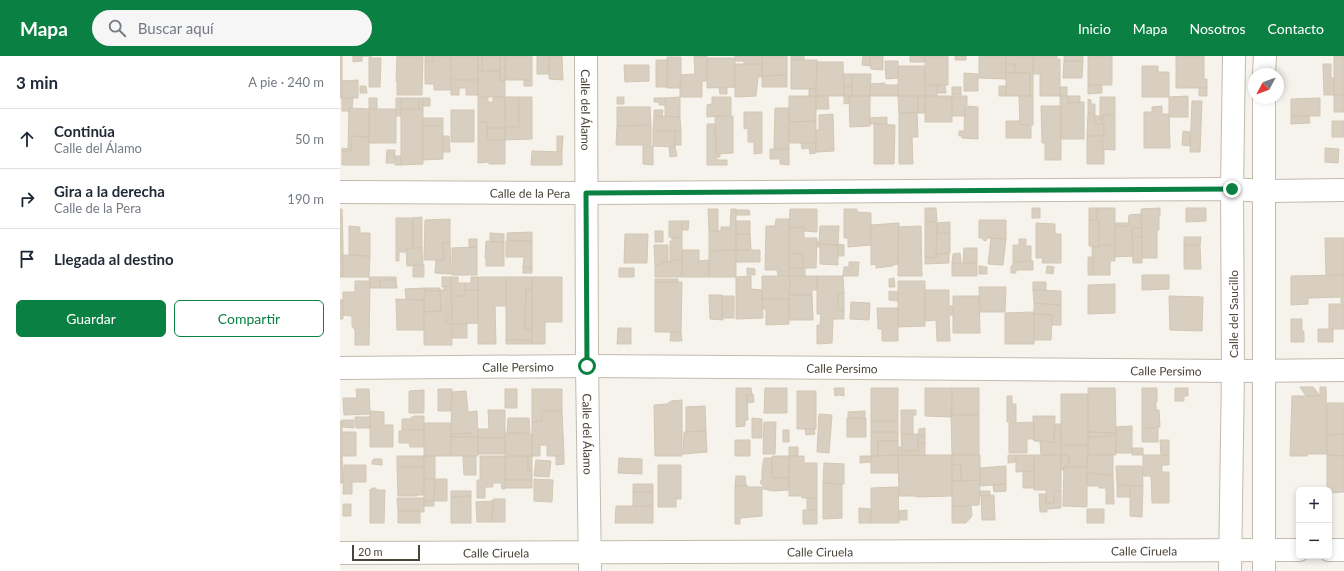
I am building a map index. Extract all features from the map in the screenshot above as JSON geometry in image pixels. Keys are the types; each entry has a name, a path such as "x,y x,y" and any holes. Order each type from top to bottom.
{"street":[{"name":"Calle del Álamo","path":"586,56 587,366 590,562"},
{"name":"Calle del Saucillo","path":"1231,561 1233,372 1232,189 1234,56"},
{"path":"1264,68 1265,56"},
{"path":"1264,104 1264,561"},
{"name":"Calle de la Pera","path":"340,192 586,193 1232,189 1264,191 1344,190"},
{"name":"Calle Persimo","path":"340,368 587,366 1233,372 1344,370"},
{"path":"1332,550 1344,550"},
{"name":"Calle Ciruela","path":"340,553 406,562 1264,561 1296,551"}],"building":[{"path":"340,56 342,56 342,98 340,98"},
{"path":"353,56 362,56 362,61 353,62"},
{"path":"369,56 371,56 371,58 381,58 380,87 369,87"},
{"path":"397,56 423,56 422,95 397,95"},
{"path":"425,56 433,56 433,62 425,62"},
{"path":"433,56 451,56 451,90 434,90 434,84 425,84 425,62 433,62"},
{"path":"451,56 478,56 478,80 451,80"},
{"path":"478,56 482,56 482,71 478,70"},
{"path":"482,56 500,56 500,71 482,71"},
{"path":"500,56 505,56 505,81 500,81"},
{"path":"505,56 532,56 532,80 505,80"},
{"path":"537,56 549,56 549,74 537,74"},
{"path":"549,56 562,56 563,80 549,79"},
{"path":"694,56 707,56 707,81 702,81 702,97 680,97 680,75 695,74"},
{"path":"735,56 762,56 762,64 744,64 744,61 735,61"},
{"path":"762,56 787,56 787,75 762,76"},
{"path":"791,56 804,56 804,60 791,60"},
{"path":"863,56 870,56 870,66 862,65"},
{"path":"870,56 883,56 883,70 871,69"},
{"path":"910,56 925,56 925,62 910,62"},
{"path":"925,56 948,56 948,85 925,85"},
{"path":"955,56 966,56 966,60 955,60"},
{"path":"979,56 1006,56 1006,79 979,78"},
{"path":"1006,56 1033,56 1033,96 1030,96 1030,73 1015,73 1015,64 1006,64"},
{"path":"1033,56 1057,56 1057,59 1060,59 1060,96 1040,96 1040,74 1033,74"},
{"path":"1064,56 1083,56 1083,61 1064,61"},
{"path":"1088,56 1112,56 1112,85 1088,85"},
{"path":"1176,56 1204,56 1204,79 1207,79 1207,88 1176,88"},
{"path":"1334,56 1344,56 1344,95 1334,95"},
{"path":"667,57 681,57 681,88 667,88"},
{"path":"707,58 735,58 735,87 707,88"},
{"path":"656,60 668,60 668,87 656,87"},
{"path":"791,60 817,60 816,89 791,89"},
{"path":"885,61 898,61 898,78 886,79"},
{"path":"1064,61 1083,61 1082,78 1063,78"},
{"path":"817,62 843,62 844,96 816,96"},
{"path":"735,64 762,64 762,77 758,77 756,96 735,97"},
{"path":"1006,64 1015,64 1015,73 1006,73"},
{"path":"1323,64 1331,64 1331,78 1334,78 1334,95 1324,95"},
{"path":"624,65 649,65 649,81 625,82"},
{"path":"898,66 925,66 925,96 898,96"},
{"path":"1142,66 1158,66 1158,72 1169,72 1169,97 1142,97"},
{"path":"478,70 500,71 500,81 505,81 505,97 478,97"},
{"path":"964,73 978,74 978,91 964,91"},
{"path":"1006,73 1030,73 1030,96 1006,96"},
{"path":"843,74 852,74 852,86 844,87"},
{"path":"852,74 871,74 870,96 852,96"},
{"path":"787,75 787,87 762,87 762,76"},
{"path":"358,80 358,98 342,98 342,81"},
{"path":"451,80 478,80 478,95 466,95 466,88 459,88 459,95 451,95"},
{"path":"524,80 532,80 532,86 524,86"},
{"path":"885,83 885,85 898,85 898,96 870,96 870,84"},
{"path":"925,85 937,85 937,96 925,96"},
{"path":"937,85 945,85 946,93 937,93"},
{"path":"1088,85 1102,85 1102,93 1088,94"},
{"path":"360,86 366,86 367,93 360,93"},
{"path":"852,86 852,96 844,96 844,87"},
{"path":"999,86 1006,86 1006,96 999,96"},
{"path":"952,87 961,87 961,95 952,95"},
{"path":"1060,87 1067,87 1067,96 1060,96"},
{"path":"719,88 727,88 727,94 720,94"},
{"path":"1199,88 1207,88 1207,96 1199,96"},
{"path":"809,89 816,89 816,96 809,96"},
{"path":"1334,95 1344,95 1344,112 1334,112"},
{"path":"789,96 816,96 816,121 789,122"},
{"path":"816,96 828,96 829,109 816,109"},
{"path":"844,96 849,96 850,103 844,104"},
{"path":"849,96 870,96 870,126 850,127"},
{"path":"898,96 918,96 918,113 899,113"},
{"path":"918,96 925,96 925,113 918,113"},
{"path":"925,96 952,96 952,122 925,122"},
{"path":"952,96 967,96 967,105 964,105 964,116 952,116"},
{"path":"1019,96 1033,96 1033,125 1020,125"},
{"path":"1060,96 1068,96 1068,103 1084,102 1084,139 1061,139"},
{"path":"1068,96 1080,96 1080,102 1068,103"},
{"path":"1188,96 1188,117 1169,117 1169,97"},
{"path":"478,97 488,98 488,102 493,102 493,97 505,97 505,128 487,128 487,122 478,122"},
{"path":"505,97 519,97 519,127 505,127"},
{"path":"519,97 532,97 532,139 505,140 505,127 519,127"},
{"path":"617,97 624,97 624,104 617,104"},
{"path":"680,97 680,117 665,116 665,98"},
{"path":"712,97 731,97 731,115 707,117 707,105 712,104"},
{"path":"1100,97 1115,97 1115,115 1103,115 1102,119 1100,119"},
{"path":"342,98 353,98 352,108 349,108 349,111 342,111"},
{"path":"369,98 377,98 377,109 369,109"},
{"path":"396,98 401,98 401,116 396,116"},
{"path":"401,98 419,98 419,109 401,109"},
{"path":"419,98 423,98 423,109 419,109"},
{"path":"423,98 430,98 430,106 423,106"},
{"path":"654,98 665,98 665,105 659,105 659,102 654,102"},
{"path":"1320,98 1320,116 1291,116 1291,99"},
{"path":"1088,99 1091,100 1091,104 1095,104 1095,114 1088,113"},
{"path":"1192,101 1202,101 1200,152 1190,152"},
{"path":"965,106 978,107 978,139 962,138 962,136 959,136 959,131 964,131"},
{"path":"1041,106 1061,106 1061,160 1045,160 1045,143 1042,143"},
{"path":"1162,106 1162,114 1169,114 1170,148 1144,148 1144,112 1152,112 1152,107"},
{"path":"617,107 650,107 651,125 617,126"},
{"path":"349,108 369,109 369,137 351,136 351,151 342,151 342,148 348,149"},
{"path":"775,108 789,108 789,149 774,149"},
{"path":"369,109 396,109 396,143 369,143"},
{"path":"401,109 423,109 423,164 401,165"},
{"path":"451,110 474,110 474,142 451,142"},
{"path":"654,110 663,110 662,117 654,116"},
{"path":"744,112 762,112 762,153 754,154 754,142 748,142 748,128 744,129"},
{"path":"899,113 917,113 918,137 912,137 913,164 899,164"},
{"path":"1088,113 1095,114 1094,124 1104,124 1104,136 1087,136"},
{"path":"833,114 834,151 816,152 816,130 819,130 819,115"},
{"path":"1103,115 1115,115 1115,150 1102,149 1104,124 1102,124"},
{"path":"654,116 680,117 681,131 653,131"},
{"path":"715,116 733,116 733,153 716,154"},
{"path":"1095,116 1100,116 1100,119 1102,119 1102,124 1094,124"},
{"path":"1291,116 1309,116 1310,123 1291,124"},
{"path":"887,117 887,124 870,124 870,118"},
{"path":"423,118 443,118 443,126 423,126"},
{"path":"816,121 816,143 789,143 789,122"},
{"path":"1006,121 1020,121 1020,125 1031,125 1031,138 1006,138"},
{"path":"1332,121 1344,121 1344,137 1332,137"},
{"path":"478,122 487,122 488,140 505,140 505,164 489,164 489,162 478,163"},
{"path":"707,124 715,124 716,154 720,153 720,157 717,157 717,160 727,160 727,165 707,165"},
{"path":"874,124 895,125 894,164 874,164"},
{"path":"651,125 651,145 616,145 617,126"},
{"path":"423,126 443,126 443,159 423,160"},
{"path":"487,128 505,128 505,140 488,140"},
{"path":"653,131 675,131 675,147 653,146"},
{"path":"675,131 681,131 681,145 674,145"},
{"path":"1183,131 1190,132 1190,146 1182,145"},
{"path":"351,136 369,137 369,165 342,165 342,151 351,151"},
{"path":"443,136 449,136 450,152 443,152"},
{"path":"557,136 563,136 562,152 557,151"},
{"path":"1087,136 1102,136 1104,164 1087,164"},
{"path":"801,143 816,143 816,153 810,154 809,148 802,149"},
{"path":"643,146 653,146 653,165 643,164"},
{"path":"669,147 675,147 677,156 670,157"},
{"path":"1325,148 1339,149 1338,163 1325,162"},
{"path":"770,149 789,149 789,165 780,164 780,159 770,159"},
{"path":"387,150 395,150 394,163 386,163"},
{"path":"532,151 562,152 562,165 531,165"},
{"path":"395,156 401,156 401,165 395,165"},
{"path":"925,208 936,208 937,222 925,222"},
{"path":"1032,208 1040,208 1040,218 1032,218"},
{"path":"1089,208 1097,208 1097,220 1089,220"},
{"path":"1097,208 1115,208 1115,245 1099,245 1099,220 1097,220"},
{"path":"1160,208 1159,230 1157,230 1157,258 1142,258 1141,209"},
{"path":"1186,208 1206,208 1206,221 1186,222"},
{"path":"340,209 342,209 343,245 340,245"},
{"path":"708,209 718,209 718,231 709,230"},
{"path":"731,209 736,209 736,250 709,251 709,230 721,231 721,227 730,227"},
{"path":"790,209 817,209 817,232 804,231 804,227 789,228"},
{"path":"844,209 857,209 857,212 871,213 871,245 848,247 848,238 844,238"},
{"path":"736,210 749,210 750,215 736,215"},
{"path":"1141,214 1142,228 1132,228 1133,256 1115,257 1115,226 1128,226 1129,215"},
{"path":"422,217 422,248 413,248 412,218"},
{"path":"396,218 413,218 413,248 406,249 407,252 399,252 399,261 396,261"},
{"path":"450,219 450,243 443,243 444,260 424,260 425,220"},
{"path":"776,219 790,219 789,276 778,276 777,270 765,270 766,226 775,226"},
{"path":"979,220 1006,220 1006,239 987,238 986,241 983,240 983,238 979,238"},
{"path":"1089,220 1099,220 1099,247 1089,246"},
{"path":"669,221 682,221 682,238 669,237"},
{"path":"682,221 689,221 688,230 682,230"},
{"path":"736,221 750,221 750,234 736,234"},
{"path":"925,222 937,223 936,258 925,257"},
{"path":"950,222 950,233 937,233 937,223"},
{"path":"899,223 898,264 876,268 876,264 871,265 871,225"},
{"path":"1036,223 1055,224 1055,234 1061,234 1061,263 1042,263 1043,258 1036,258"},
{"path":"1115,223 1129,223 1128,226 1115,226"},
{"path":"349,226 360,227 360,233 370,233 370,256 349,255"},
{"path":"820,226 839,226 838,245 819,244"},
{"path":"921,226 922,276 898,276 898,227"},
{"path":"804,227 804,238 817,238 816,268 805,268 805,276 789,276 789,268 803,268 803,254 789,253 789,228"},
{"path":"1132,228 1142,228 1142,237 1132,237"},
{"path":"655,231 663,231 663,242 655,242"},
{"path":"532,232 532,241 507,241 507,233"},
{"path":"490,233 504,234 504,242 490,242"},
{"path":"937,233 950,233 950,253 936,254"},
{"path":"625,234 648,234 647,263 624,263"},
{"path":"736,234 750,234 751,250 736,250"},
{"path":"672,237 682,238 682,260 673,260 673,262 670,262 670,241 672,241"},
{"path":"1132,237 1142,237 1142,263 1133,263"},
{"path":"1184,237 1201,237 1200,245 1184,245"},
{"path":"991,238 1006,239 1003,265 988,264"},
{"path":"1325,238 1344,238 1344,275 1326,276"},
{"path":"469,239 477,239 477,247 469,248"},
{"path":"1019,239 1026,239 1026,246 1031,246 1031,261 1013,262 1013,245 1019,245"},
{"path":"486,241 504,242 504,266 486,266"},
{"path":"506,241 532,241 532,268 523,267 524,257 506,257"},
{"path":"817,242 819,242 819,244 838,245 838,265 820,264 820,247 817,247"},
{"path":"443,243 450,243 451,274 435,273 436,260 444,260"},
{"path":"838,244 844,245 844,256 838,256"},
{"path":"340,245 343,245 343,277 340,277"},
{"path":"654,245 668,245 668,262 662,261 661,265 655,265"},
{"path":"1099,245 1115,245 1115,261 1110,261 1110,275 1093,275 1092,247 1099,247"},
{"path":"1184,245 1200,245 1201,269 1184,269"},
{"path":"477,247 477,275 452,275 452,248"},
{"path":"422,248 423,265 407,266 406,249"},
{"path":"964,248 977,248 977,263 963,263"},
{"path":"682,250 699,250 699,261 709,260 709,277 682,277"},
{"path":"736,250 760,250 760,262 736,262"},
{"path":"736,250 736,277 709,277 709,251"},
{"path":"789,253 803,254 803,268 789,268"},
{"path":"949,253 949,263 925,264 925,257 936,258 936,254"},
{"path":"960,253 961,263 952,263 953,254"},
{"path":"342,255 370,256 369,277 343,277"},
{"path":"1088,257 1093,257 1093,275 1088,275"},
{"path":"673,260 682,260 682,277 655,277 655,265 661,265 662,261 673,262"},
{"path":"1033,261 1033,270 1016,270 1016,273 1011,273 1011,266 1013,265 1013,262"},
{"path":"849,262 859,262 858,276 843,276 844,267 849,267"},
{"path":"952,263 977,263 977,276 952,276"},
{"path":"413,265 424,265 424,277 413,277"},
{"path":"979,266 987,267 987,274 979,274"},
{"path":"1047,266 1054,267 1053,274 1046,273"},
{"path":"523,267 532,268 532,273 523,273"},
{"path":"619,268 634,268 634,277 619,277"},
{"path":"747,268 755,269 755,275 747,275"},
{"path":"1142,275 1169,275 1169,289 1142,290"},
{"path":"1344,275 1344,303 1341,303 1341,297 1308,298 1308,304 1291,305 1291,276"},
{"path":"751,276 751,289 762,290 763,318 736,319 736,277"},
{"path":"762,276 790,276 789,299 762,299"},
{"path":"790,276 817,276 817,290 812,290 812,295 789,295"},
{"path":"817,276 843,276 844,293 838,293 838,310 844,310 844,319 833,319 832,343 817,344 817,325 820,325 821,314 817,314"},
{"path":"369,277 396,277 396,280 380,280 380,288 370,288"},
{"path":"442,277 451,277 451,286 442,287"},
{"path":"451,277 458,277 458,283 465,283 465,296 451,296"},
{"path":"471,277 478,277 478,290 465,290 465,283 471,283"},
{"path":"478,277 506,277 506,306 495,306 496,344 478,344"},
{"path":"506,277 532,277 532,289 526,289 525,329 532,329 532,341 506,340"},
{"path":"532,277 562,277 562,322 545,322 545,344 532,344"},
{"path":"894,278 895,287 889,287 889,279"},
{"path":"655,279 678,279 678,282 655,282"},
{"path":"380,280 396,280 397,288 380,288"},
{"path":"355,281 370,281 369,345 355,345 355,330 352,326 352,316 343,315 343,292 355,292"},
{"path":"898,281 925,281 925,326 898,327"},
{"path":"655,282 682,282 681,332 655,332"},
{"path":"1033,282 1046,282 1046,290 1033,290"},
{"path":"1115,284 1115,313 1088,314 1088,285"},
{"path":"451,286 452,315 446,315 446,324 451,324 452,345 424,345 424,312 441,311 440,291 425,291 425,288 440,288 440,290 444,290 444,287"},
{"path":"979,287 1006,287 1005,312 980,312"},
{"path":"425,288 424,300 406,299 405,289"},
{"path":"526,289 532,289 532,329 525,329"},
{"path":"465,290 478,290 478,323 452,324 451,296 465,296"},
{"path":"925,290 949,290 949,306 953,306 953,315 949,315 950,341 937,341 936,320 925,321"},
{"path":"1033,290 1061,291 1061,305 1034,303"},
{"path":"425,291 440,291 441,311 424,312"},
{"path":"889,291 898,292 898,301 889,300"},
{"path":"838,293 844,293 844,310 838,310"},
{"path":"709,295 722,295 723,320 710,319"},
{"path":"789,295 812,295 813,320 789,320"},
{"path":"722,296 734,296 734,318 722,318"},
{"path":"953,296 979,296 980,333 953,333"},
{"path":"1169,296 1203,297 1202,331 1170,330"},
{"path":"396,299 424,300 424,330 397,330"},
{"path":"762,299 789,299 789,324 766,325 766,309 763,309"},
{"path":"340,300 343,300 343,319 340,319"},
{"path":"851,302 870,303 869,320 850,319"},
{"path":"1034,303 1061,305 1061,325 1052,325 1052,315 1034,314"},
{"path":"1329,304 1344,304 1344,329 1329,329"},
{"path":"877,308 898,308 898,341 882,341 882,329 878,329"},
{"path":"1034,312 1034,344 1005,344 1005,313"},
{"path":"1034,314 1052,315 1051,340 1034,340"},
{"path":"446,315 452,315 451,324 446,324"},
{"path":"1291,319 1302,319 1304,342 1291,342"},
{"path":"452,324 467,324 467,338 452,338"},
{"path":"618,328 631,328 631,344 617,344"},
{"path":"1318,329 1333,329 1333,342 1318,342"},
{"path":"671,332 681,332 682,341 670,341"},
{"path":"506,340 526,340 532,341 532,344 506,344"},
{"path":"1300,387 1313,387 1320,396 1306,396"},
{"path":"1320,387 1326,387 1327,454 1290,456 1292,396 1320,396"},
{"path":"736,388 751,388 752,395 747,395 748,420 745,420 745,426 736,427"},
{"path":"765,388 787,388 787,413 764,413"},
{"path":"834,388 844,388 844,396 835,396"},
{"path":"871,388 898,388 898,421 871,421"},
{"path":"925,388 952,388 952,417 925,416"},
{"path":"952,388 979,388 979,415 951,415"},
{"path":"1088,388 1115,388 1116,433 1088,432"},
{"path":"1142,388 1157,388 1156,410 1159,410 1160,427 1142,428"},
{"path":"1175,388 1188,388 1188,396 1184,396 1184,401 1175,401"},
{"path":"356,389 369,389 370,414 344,415 343,398 357,398"},
{"path":"438,389 452,389 451,411 438,411"},
{"path":"505,389 517,389 517,408 505,408"},
{"path":"532,389 562,389 562,411 542,411 542,421 532,422"},
{"path":"424,390 424,413 409,413 409,391"},
{"path":"466,391 468,412 477,411 478,437 472,437 471,433 451,434 452,392"},
{"path":"797,391 816,391 816,429 797,429"},
{"path":"753,394 754,402 747,403 747,395"},
{"path":"1061,394 1088,394 1088,445 1061,445"},
{"path":"1007,396 1012,396 1012,404 1016,404 1016,422 1007,422"},
{"path":"682,400 682,456 655,456 654,405 667,404 671,401"},
{"path":"1327,403 1344,403 1344,434 1327,435"},
{"path":"705,406 706,431 686,432 686,407"},
{"path":"488,410 505,410 505,438 478,438 478,429 489,429"},
{"path":"901,410 916,410 916,415 913,415 913,435 901,434"},
{"path":"370,411 384,412 384,425 393,425 393,447 370,447"},
{"path":"542,411 562,411 564,456 547,456 547,445 540,445 540,456 532,456 532,422 542,421"},
{"path":"865,411 865,419 848,418 848,412"},
{"path":"819,414 832,415 829,453 817,452"},
{"path":"951,415 979,415 979,455 952,455"},
{"path":"424,416 424,430 402,430 402,419 411,419 411,417"},
{"path":"1033,416 1055,416 1054,442 1034,441"},
{"path":"355,417 370,417 370,428 356,428"},
{"path":"508,418 529,418 530,433 507,433"},
{"path":"752,418 762,419 762,438 752,438"},
{"path":"847,418 866,418 866,437 847,437"},
{"path":"342,420 354,420 354,428 342,427"},
{"path":"340,421 342,421 342,456 340,456"},
{"path":"871,421 898,421 898,432 871,432"},
{"path":"764,422 776,422 775,454 763,454"},
{"path":"1034,422 1034,439 1027,439 1027,453 1009,453 1009,423"},
{"path":"424,423 451,423 451,456 424,456"},
{"path":"1055,424 1061,424 1061,455 1041,455 1040,441 1054,442"},
{"path":"1132,426 1132,453 1116,453 1116,427"},
{"path":"925,428 925,436 918,436 919,429"},
{"path":"1142,428 1158,428 1158,442 1142,442"},
{"path":"805,429 814,429 815,434 806,435"},
{"path":"424,430 424,447 410,447 409,443 399,443 399,431"},
{"path":"783,430 789,430 789,442 783,442"},
{"path":"706,431 707,452 683,454 684,432"},
{"path":"342,432 356,432 356,456 342,456"},
{"path":"871,432 898,432 898,441 878,441 878,456 871,456"},
{"path":"1088,432 1116,433 1116,436 1088,437"},
{"path":"471,433 472,437 451,437 451,434"},
{"path":"505,433 532,434 532,456 505,456"},
{"path":"901,434 918,434 918,451 902,451"},
{"path":"1344,434 1344,456 1327,455 1327,435"},
{"path":"918,436 925,436 925,443 918,443"},
{"path":"1116,436 1116,455 1088,455 1088,437"},
{"path":"451,437 478,437 478,456 451,456"},
{"path":"478,438 505,438 505,454 478,454"},
{"path":"735,440 750,440 750,456 735,456"},
{"path":"1160,440 1169,440 1169,455 1161,455"},
{"path":"878,441 898,441 898,455 878,456"},
{"path":"918,443 925,443 925,456 898,455 898,447 902,447 902,451 918,451"},
{"path":"1061,445 1088,445 1087,467 1066,467 1066,464 1069,464 1069,455 1061,455"},
{"path":"789,447 798,447 798,456 789,456"},
{"path":"1132,448 1143,448 1143,455 1132,455"},
{"path":"898,455 952,455 952,496 899,496"},
{"path":"898,455 898,473 871,473 871,456"},
{"path":"952,455 980,455 980,480 961,481 961,465 952,464"},
{"path":"1008,455 1016,455 1016,462 1008,463"},
{"path":"1016,455 1034,455 1034,471 1016,472"},
{"path":"1034,455 1061,455 1061,491 1054,491 1054,503 1046,503 1046,490 1034,490"},
{"path":"1061,455 1069,455 1069,464 1066,464 1064,470 1061,470"},
{"path":"1088,455 1113,455 1113,475 1087,473"},
{"path":"1143,455 1169,455 1169,465 1162,465 1162,472 1169,472 1169,503 1152,503 1151,476 1143,476"},
{"path":"1327,455 1344,456 1344,492 1332,493 1332,487 1327,487"},
{"path":"340,456 342,456 343,483 340,483"},
{"path":"397,456 424,456 424,467 397,467"},
{"path":"424,456 435,456 435,479 424,479"},
{"path":"463,456 476,456 476,475 464,475"},
{"path":"480,456 505,456 505,489 502,489 501,483 493,483 493,487 485,487 485,498 477,498 477,480 480,480"},
{"path":"505,456 528,456 528,471 532,471 532,480 505,480"},
{"path":"528,456 532,456 532,471 528,471"},
{"path":"556,456 564,456 564,464 556,465"},
{"path":"772,456 789,456 789,478 772,478"},
{"path":"789,456 804,456 804,463 817,463 817,498 789,496"},
{"path":"860,456 871,456 871,462 860,463"},
{"path":"619,458 642,459 642,474 618,473"},
{"path":"764,458 772,458 772,478 789,478 789,490 774,491 763,489 763,485 760,482 762,479"},
{"path":"374,459 382,459 382,465 372,464"},
{"path":"536,460 551,461 549,477 534,476"},
{"path":"824,463 844,464 844,484 823,483"},
{"path":"952,464 961,465 961,481 952,481"},
{"path":"344,465 366,465 366,482 352,482 352,494 343,494"},
{"path":"658,465 681,465 681,499 676,499 676,507 658,507"},
{"path":"1006,466 1006,484 980,486 980,468"},
{"path":"1116,466 1142,466 1143,486 1117,485"},
{"path":"397,467 424,467 424,495 398,496"},
{"path":"1064,467 1087,467 1087,507 1063,506"},
{"path":"1034,471 1034,488 1023,488 1023,472"},
{"path":"1087,473 1113,475 1114,504 1106,504 1106,488 1099,488 1099,486 1087,486"},
{"path":"736,476 745,476 746,485 735,486"},
{"path":"424,479 435,479 434,501 424,501"},
{"path":"435,479 447,479 447,501 434,501"},
{"path":"534,479 553,480 552,502 534,501"},
{"path":"505,480 532,480 532,488 505,488"},
{"path":"980,480 979,505 952,506 952,481"},
{"path":"823,483 842,484 842,518 823,519"},
{"path":"633,484 653,484 653,492 633,492"},
{"path":"1006,484 1006,491 994,492 993,485"},
{"path":"747,485 748,487 762,487 762,516 740,518 740,524 735,524 735,486"},
{"path":"1117,485 1130,486 1130,497 1117,497"},
{"path":"1130,486 1143,486 1142,517 1130,516"},
{"path":"898,487 899,523 871,523 871,488"},
{"path":"372,488 376,488 376,490 385,490 384,523 370,523 370,489 371,490"},
{"path":"451,491 471,491 471,496 451,497"},
{"path":"980,491 990,491 990,496 980,496"},
{"path":"1054,491 1061,491 1061,508 1047,509 1047,512 1040,512 1039,494 1046,494 1046,503 1054,503"},
{"path":"633,492 653,492 653,506 633,506"},
{"path":"994,495 995,520 982,520 981,496"},
{"path":"471,496 471,523 451,523 451,497"},
{"path":"397,498 424,498 424,512 398,511"},
{"path":"807,498 817,498 817,510 807,510"},
{"path":"493,499 505,499 505,522 492,522"},
{"path":"424,501 434,501 434,506 424,506"},
{"path":"493,501 492,522 477,522 476,502"},
{"path":"343,504 351,504 351,516 343,516"},
{"path":"616,506 653,506 653,523 615,523"},
{"path":"952,506 971,506 972,516 966,523 952,523"},
{"path":"859,508 871,509 871,523 859,523"},
{"path":"1087,509 1104,509 1104,523 1087,523"},
{"path":"803,510 817,510 817,524 803,524"},
{"path":"907,510 907,520 899,520 898,511"},
{"path":"398,511 420,511 420,523 398,523"}],"route":[{"path":"587,366 586,193 1232,189"}]}
